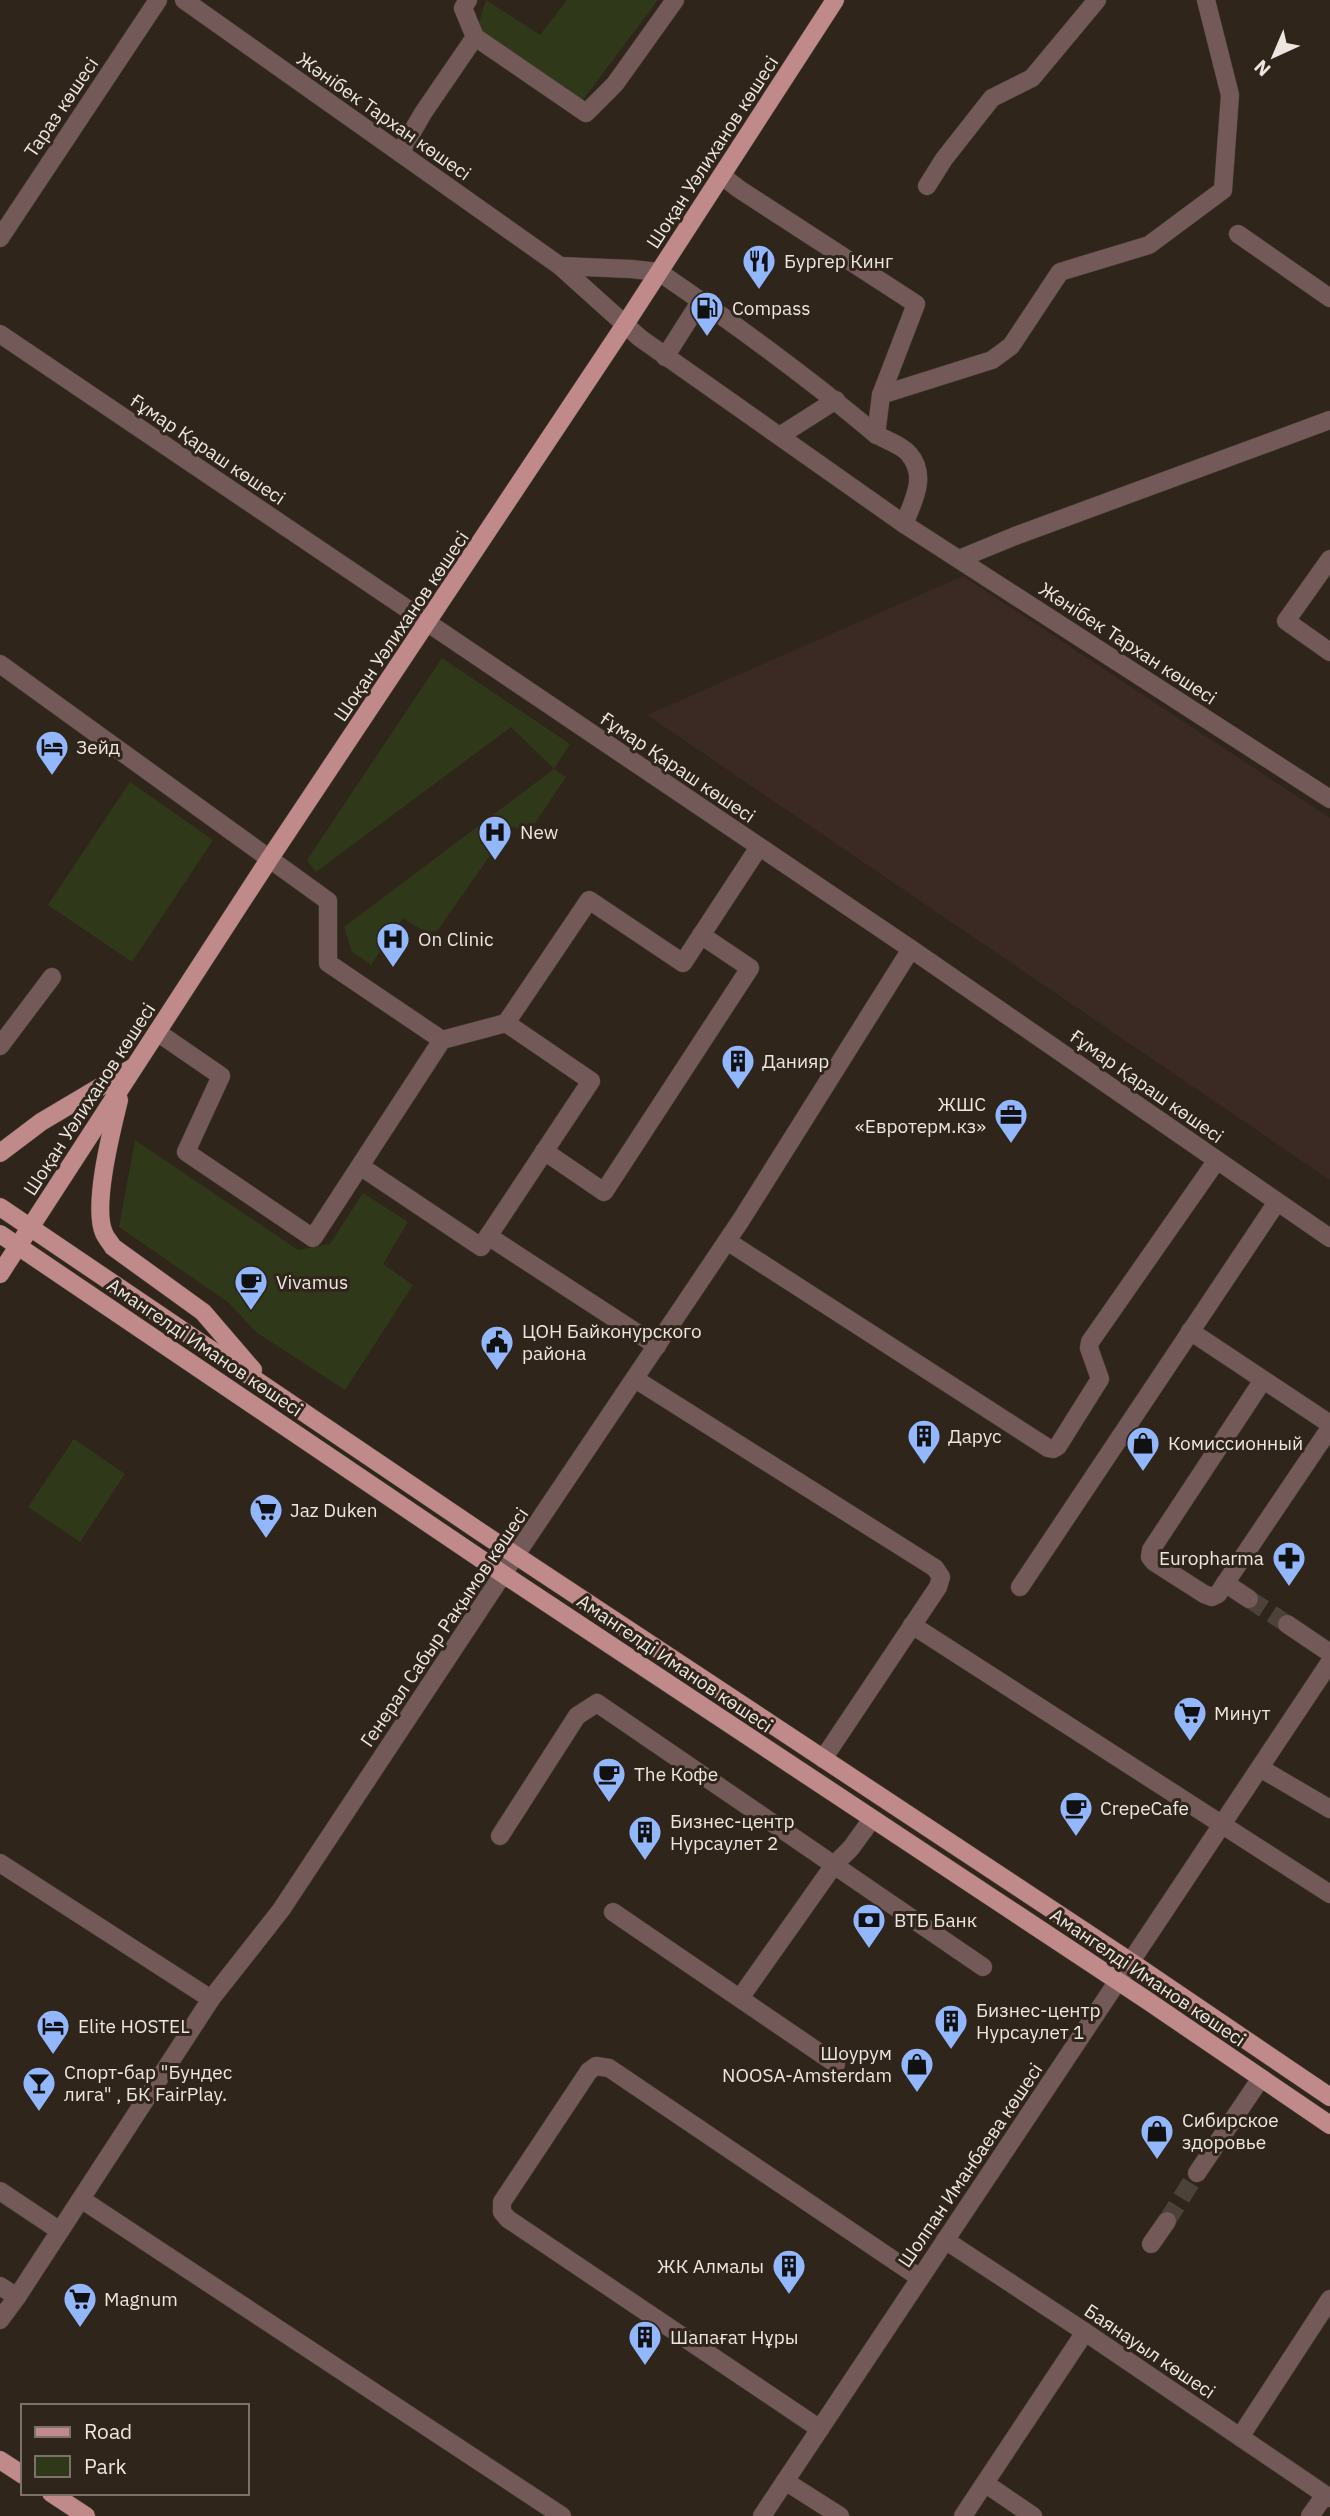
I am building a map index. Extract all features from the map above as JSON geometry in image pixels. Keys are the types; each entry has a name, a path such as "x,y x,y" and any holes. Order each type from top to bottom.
{"main road":[{"name":"Шоқан Уәлиханов көшесі","path":"0,1274 270,858 624,326 835,0"},
{"path":"0,1153 41,1122 135,1066"},
{"path":"122,1086 99,1208 103,1232 113,1247 203,1312 269,1389"},
{"name":"Амангелді Иманов көшесі","path":"0,1207 516,1555 1330,2097"},
{"name":"Амангелді Иманов көшесі","path":"0,1234 503,1574 1330,2124"},
{"path":"0,2460 21,2474"},
{"path":"54,2495 86,2516"}],"street":[{"name":"Тараз көшесі","path":"0,238 158,0"},
{"name":"Жәнібек Тархан көшесі","path":"184,0 560,266 624,326 904,524 1330,799"},
{"path":"468,0 463,8 475,37 586,113 615,84 676,0"},
{"path":"927,186 944,159 992,98 1032,78 1097,0"},
{"path":"881,395 992,360 1011,346 1060,272 1149,245 1223,190 1230,95 1206,0"},
{"path":"400,153 422,113 475,37"},
{"path":"722,176 739,190 916,304 881,395 876,435"},
{"path":"1238,234 1330,298"},
{"path":"560,266 659,272 836,400 876,435 909,453 917,471 919,486 904,524"},
{"path":"665,356 700,302"},
{"name":"Ғұмар Қараш көшесі","path":"0,334 911,949 1330,1238"},
{"path":"780,435 836,400"},
{"path":"959,559 1330,420"},
{"path":"1330,559 1286,621 1330,652"},
{"path":"0,664 328,901 328,963 442,1040"},
{"path":"158,1032 220,1076 186,1152 313,1238 442,1040 506,1023 589,900 683,963 759,847"},
{"path":"544,1151 604,1192 750,968 701,935"},
{"name":"Генерал Сабыр Рақымов көшесі","path":"0,2320 211,1999 281,1910 727,1241 911,949"},
{"path":"0,1046 52,977"},
{"path":"360,1166 481,1247 591,1081 506,1023"},
{"path":"727,1241 1053,1449 1058,1446 1100,1379 1089,1348 1090,1342 1216,1160"},
{"path":"1020,1587 1277,1202"},
{"path":"488,1236 657,1346"},
{"path":"1190,1331 1263,1380 1330,1426 1225,1583 1212,1597 1154,1562 1150,1557 1151,1550 1263,1380"},
{"path":"635,1379 935,1568 941,1577 938,1587 823,1759"},
{"path":"1225,1583 1249,1599"},
{"path":"1287,1623 1330,1653"},
{"path":"912,1625 1330,1894"},
{"name":"Шолпан Иманбаева көшесі","path":"762,2516 1330,1661"},
{"path":"500,1836 577,1716 597,1703 984,1967"},
{"path":"1259,1768 1330,1809"},
{"path":"740,1998 834,1865 851,1848 872,1819"},
{"path":"0,1863 211,1999"},
{"path":"613,1912 836,2064"},
{"path":"820,2429 508,2219 502,2212 502,2202 589,2071 596,2066 608,2068 920,2277"},
{"path":"1197,2173 1261,2078"},
{"path":"0,2191 60,2231"},
{"path":"81,2199 562,2516"},
{"path":"1152,2244 1167,2221"},
{"name":"Баянауыл көшесі","path":"946,2240 1327,2497"},
{"path":"0,2286 17,2297"},
{"path":"1240,2437 1330,2299"},
{"path":"962,2516 986,2484 1085,2332"},
{"path":"785,2481 840,2516"},
{"path":"986,2484 1033,2516"},
{"path":"1310,2516 1327,2497"}],"shaded area":[{"path":"963,576 1330,818 1330,1180 647,715"}],"green space":[{"path":"486,0 540,35 567,0 658,0 582,101 477,29"},
{"path":"442,658 570,744 554,769 511,727 316,872 307,860"},
{"path":"554,769 566,777 533,826 527,829 510,827 438,930 423,930 403,918 371,965 352,952 344,927"},
{"path":"130,782 213,840 132,962 48,905"},
{"path":"135,1140 298,1250 330,1244 363,1193 408,1222 383,1264 413,1285 345,1390 256,1332 229,1303 119,1227"},
{"path":"74,1439 125,1474 80,1542 28,1507"}],"tunnel":[{"path":"1249,1599 1287,1624"},
{"path":"1167,2221 1197,2173"}],"place":[{"name":"Бургер Кинг","path":"759,291"},
{"name":"Compass","path":"707,338"},
{"name":"Зейд","path":"52,777"},
{"name":"New","path":"495,862"},
{"name":"On Clinic","path":"393,969"},
{"name":"Данияр","path":"738,1091"},
{"name":"ЖШС «Евротерм.кз»","path":"1011,1145"},
{"name":"Vivamus","path":"251,1312"},
{"name":"ЦОН Байконурского района","path":"497,1372"},
{"name":"Дарус","path":"924,1466"},
{"name":"Комиссионный","path":"1143,1473"},
{"name":"Jaz Duken","path":"266,1540"},
{"name":"Europharma","path":"1289,1588"},
{"name":"Минут","path":"1190,1743"},
{"name":"The Кофе","path":"609,1804"},
{"name":"CrepeCafe","path":"1076,1838"},
{"name":"Бизнес-центр Нурсаулет 2","path":"645,1862"},
{"name":"ВТБ Банк","path":"869,1950"},
{"name":"Бизнес-центр Нурсаулет 1","path":"951,2051"},
{"name":"Elite HOSTEL","path":"53,2056"},
{"name":"Шоурум NOOSA-Amsterdam","path":"917,2094"},
{"name":"Спорт-бар \"Бундес лига\" , БК FairPlay.","path":"39,2113"},
{"name":"Сибирское здоровье","path":"1157,2161"},
{"name":"ЖК Алмалы","path":"789,2296"},
{"name":"Magnum","path":"80,2329"},
{"name":"Шапағат Нұры","path":"645,2367"}]}
